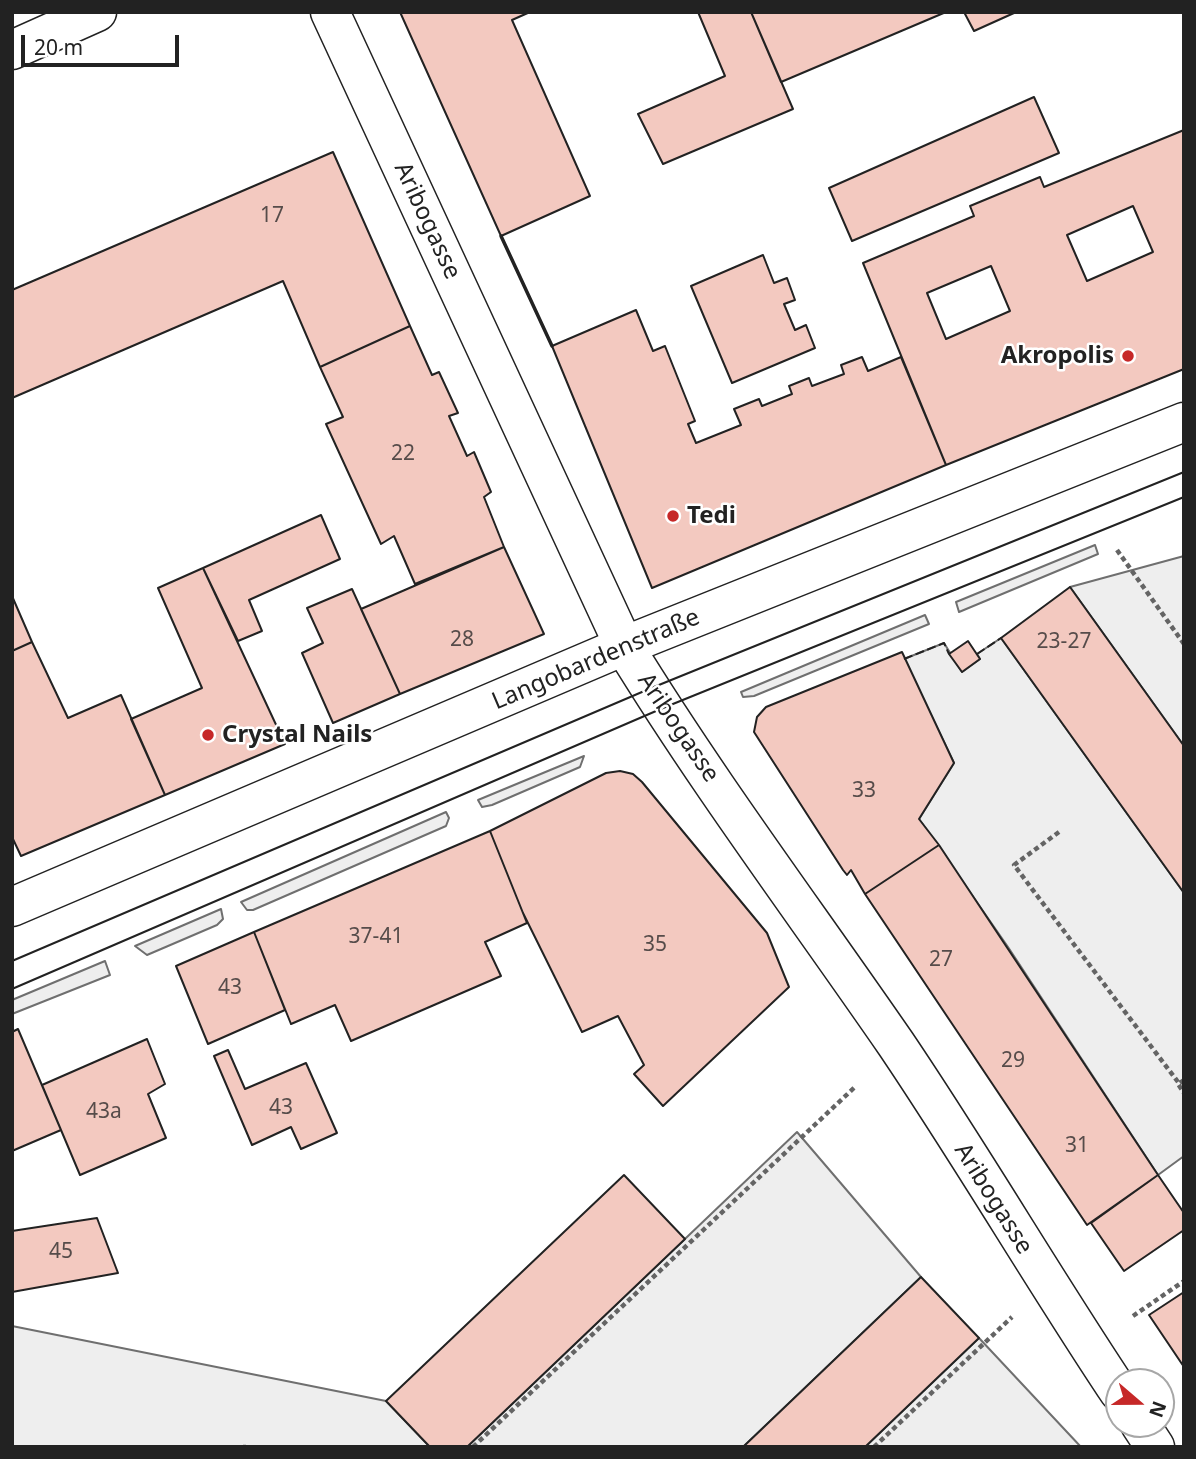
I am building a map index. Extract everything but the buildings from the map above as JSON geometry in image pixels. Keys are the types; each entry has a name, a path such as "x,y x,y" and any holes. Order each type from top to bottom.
{"street":[{"path":"12,50 97,12"},
{"name":"Aribogasse","path":"330,12 624,646 670,719 897,1047 1105,1371"},
{"name":"Langobardenstraße","path":"12,907 624,646 1184,422"}],"path":[{"path":"1118,550 1184,645"},
{"path":"1059,832 1014,865 1181,1081 1178,1084 1184,1093"},
{"path":"473,1447 627,1298 856,1086"},
{"path":"1133,1316 1184,1281"},
{"path":"874,1447 1012,1317"},
{"path":"918,1396 922,1401"}],"shaded area":[{"path":"1095,545 1098,554 959,612 956,602"},
{"path":"1184,556 1184,746 1070,587"},
{"path":"925,615 929,624 754,696 743,697 741,692"},
{"path":"1001,638 1184,893 1184,1156 1158,1175 1008,947 919,819 954,763 904,659 944,643 962,672 980,659 977,654"},
{"path":"584,756 580,767 492,805 482,807 478,800"},
{"path":"446,812 449,818 446,826 253,910 247,910 241,902"},
{"path":"221,909 223,919 217,925 147,955 135,946"},
{"path":"105,961 110,975 12,1014 12,1000"},
{"path":"797,1132 921,1277 743,1447 467,1447"},
{"path":"12,1326 386,1401 430,1447 12,1447"},
{"path":"979,1338 1081,1447 865,1447"}],"tram line":[{"path":"12,961 649,689 1184,472"},
{"path":"12,989 663,708 1184,497"}],"fence":[{"path":"977,654 1001,638"},
{"path":"904,659 944,643 949,654"}],"wall":[{"path":"501,236 552,346"}],"place":[{"name":"Akropolis","path":"1128,356"},
{"name":"Tedi","path":"673,516"},
{"name":"Crystal Nails","path":"208,735"}]}
